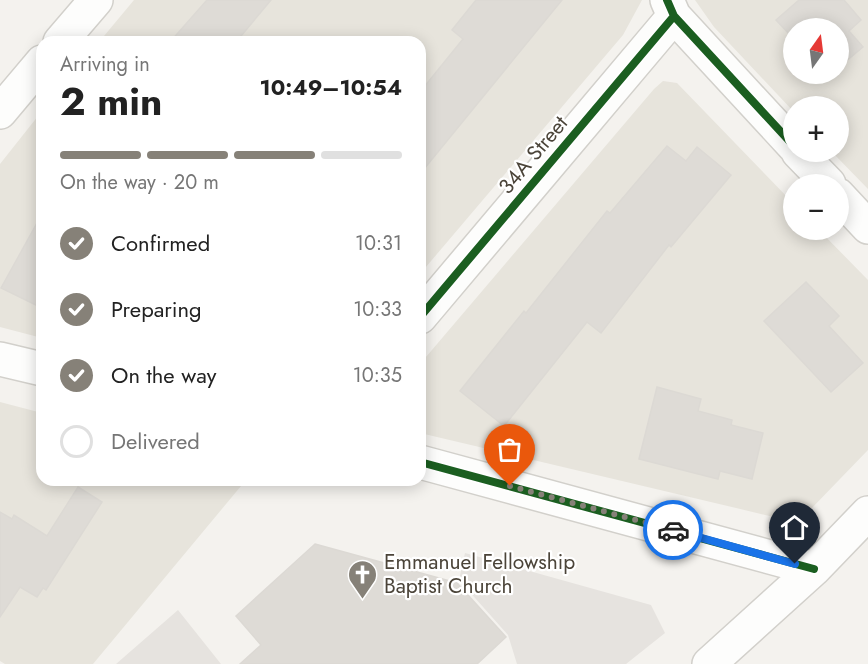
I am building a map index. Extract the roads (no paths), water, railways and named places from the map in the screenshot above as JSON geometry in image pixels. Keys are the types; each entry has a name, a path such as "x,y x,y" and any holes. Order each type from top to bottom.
{"street":[{"path":"65,36 96,0"},
{"path":"670,8 783,134"},
{"name":"34A Street","path":"426,310 670,8"},
{"path":"0,112 36,69"},
{"path":"808,162 819,174"},
{"path":"849,207 868,227"},
{"path":"0,359 36,368"},
{"path":"426,464 814,569"},
{"path":"709,664 814,569 868,513"}],"place":[{"name":"Emmanuel Fellowship Baptist Church","path":"363,600"}]}
